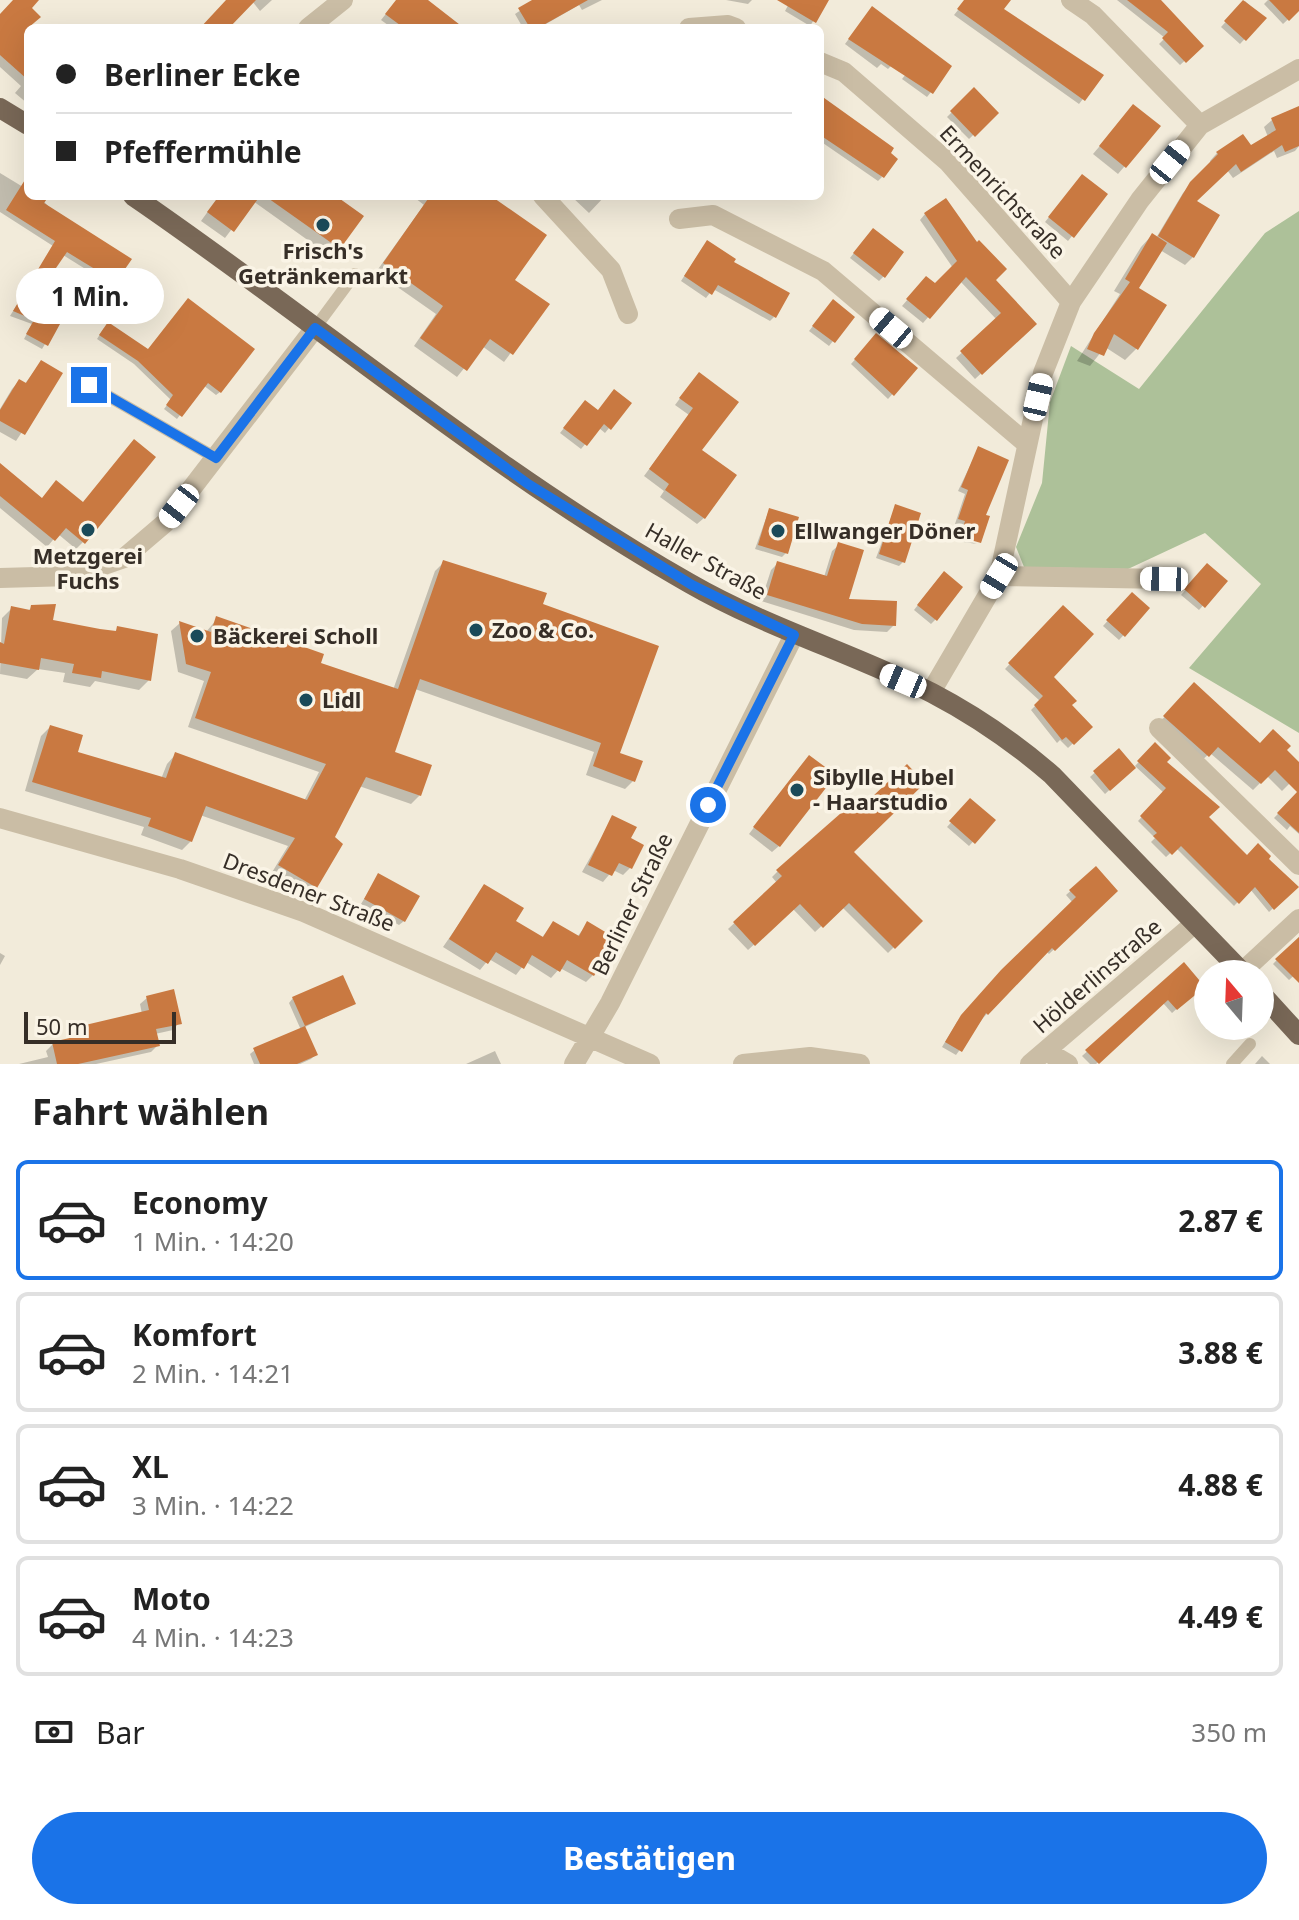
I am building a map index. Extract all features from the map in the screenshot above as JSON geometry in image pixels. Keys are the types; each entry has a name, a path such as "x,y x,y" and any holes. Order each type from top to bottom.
{"main road":[{"path":"0,108 24,123"},
{"name":"Haller Straße","path":"139,200 229,262 528,484 692,585 794,635 931,692 1018,746 1052,775 1230,960"},
{"path":"1274,1007 1299,1035"}],"street":[{"path":"317,24 343,0"},
{"path":"1071,0 1093,15 1200,125"},
{"name":"Ermenrichstraße","path":"824,64 844,72 948,162 1071,302"},
{"path":"931,692 999,576 1043,373 1071,302 1140,200 1200,125 1299,69"},
{"path":"548,200 611,270 628,314"},
{"path":"679,219 713,215 823,271 1027,444"},
{"path":"0,578 72,576 124,558 165,523 315,328"},
{"path":"999,576 1164,579"},
{"name":"Berliner Straße","path":"574,1064 591,1037 794,635"},
{"path":"1159,728 1299,865"},
{"name":"Dresdener Straße","path":"0,818 180,869 304,912 650,1064"},
{"name":"Haller Straße","path":"1256,960 1299,919"},
{"name":"Hölderlinstraße","path":"1030,1064 1194,924"},
{"path":"1046,1051 1068,1064"},
{"path":"743,1064 810,1057 860,1064"}],"lane":[{"path":"315,328 355,274"},
{"path":"89,385 216,458"},
{"path":"1232,1064 1250,1044"}],"green space":[{"path":"1299,211 1299,733 1189,668 1261,584 1205,533 1128,569 1024,567 1016,547 1042,483 1050,402 1071,346 1139,389 1265,233"}],"building":[{"path":"13,0 39,0 32,8 41,17 33,24 24,24 24,76 0,55 0,14"},
{"path":"226,0 256,0 233,24 204,24"},
{"path":"396,0 428,0 459,24 399,24 385,14"},
{"path":"532,0 588,0 545,24 528,24 518,8"},
{"path":"777,0 829,0 816,23"},
{"path":"964,0 1011,0 1004,9 1104,75 1085,101 957,9"},
{"path":"1127,0 1161,0 1204,46 1186,63 1162,38 1168,32"},
{"path":"1243,0 1267,18 1246,41 1224,21"},
{"path":"1269,0 1299,0 1299,11 1289,21"},
{"path":"872,6 952,66 933,94 848,39"},
{"path":"974,87 999,113 975,137 950,111"},
{"path":"824,98 894,148 891,153 898,159 884,178 824,138"},
{"path":"1133,104 1161,126 1126,168 1099,146"},
{"path":"1299,106 1299,146 1285,152 1282,145 1241,172 1236,164 1197,201 1220,215 1194,258 1158,236 1190,182 1218,154 1216,152 1243,134 1251,145 1276,130 1271,118"},
{"path":"1082,174 1108,194 1074,238 1048,217"},
{"path":"24,181 24,200 46,200 44,203 132,259 116,282 67,252 45,284 54,289 47,302 66,313 48,346 26,334 34,320 13,311 55,241 6,210"},
{"path":"946,198 977,242 979,240 1007,269 996,280 1037,324 982,375 960,351 1001,313 966,277 930,319 906,299 926,276 935,283 957,261 924,213"},
{"path":"216,200 257,200 234,232 207,212"},
{"path":"271,200 342,200 364,216 340,249"},
{"path":"427,200 497,200 547,235 515,280 550,304 513,355 490,339 467,371 420,338 443,306 383,263"},
{"path":"873,228 904,252 885,278 853,253"},
{"path":"1152,233 1167,243 1139,288 1167,305 1138,350 1114,334 1104,356 1087,349 1094,333 1130,282 1125,279"},
{"path":"707,240 736,259 734,262 790,293 776,318 718,285 712,295 684,276"},
{"path":"188,298 255,349 221,393 208,383 182,417 166,405 173,395 138,361 99,335 108,322 148,349"},
{"path":"833,299 855,317 835,343 812,326"},
{"path":"876,333 918,368 894,396 854,359"},
{"path":"41,360 63,373 25,435 0,421 0,410 19,379 26,383"},
{"path":"699,372 739,402 702,450 737,475 705,519 665,490 669,484 649,469 693,408 679,398"},
{"path":"614,389 632,403 611,430 604,424 587,446 563,428 585,400 598,410"},
{"path":"134,439 156,457 85,544 66,528 55,541 0,496 0,463 42,498 56,480 83,502"},
{"path":"978,446 1009,460 986,515 990,516 981,543 960,537 965,521 958,519 968,490 961,487"},
{"path":"895,504 921,513 905,563 879,554"},
{"name":"Ellwanger Döner","path":"769,508 799,517 788,554 758,545"},
{"path":"838,542 864,550 849,599 897,601 896,626 862,624 767,595 777,561 827,576"},
{"path":"443,560 547,593 543,604 659,646 620,753 643,761 635,782 593,766 601,743 420,679 395,752 432,765 421,796 366,777 335,837 343,844 317,888 278,865 295,838 206,806 192,842 148,826 151,818 32,782 50,725 83,735 78,752 166,778 175,752 307,800 326,764 195,718 211,672 186,664 179,621 211,632 216,616 324,654 321,663 398,689"},
{"path":"1207,563 1228,581 1205,608 1184,589"},
{"path":"944,571 963,587 937,621 917,605"},
{"path":"1132,592 1150,608 1125,637 1106,620"},
{"path":"56,604 53,620 100,629 116,631 117,626 158,634 151,681 102,671 101,678 72,673 74,664 41,658 39,670 0,663 0,642 4,644 11,606 30,610 31,605"},
{"path":"1063,605 1094,634 1054,677 1077,701 1072,705 1093,727 1074,745 1066,737 1062,740 1034,705 1043,696 1008,663"},
{"path":"1194,682 1260,743 1273,729 1291,746 1287,750 1299,762 1299,833 1277,813 1297,792 1275,770 1261,784 1218,747 1209,757 1163,716"},
{"path":"1155,742 1171,758 1167,762 1220,807 1209,817 1247,855 1258,843 1271,856 1269,859 1299,887 1274,910 1255,887 1239,904 1181,846 1172,855 1153,836 1157,833 1140,816 1166,788 1137,761"},
{"path":"1119,748 1136,768 1110,791 1093,771"},
{"path":"809,755 836,775 780,847 753,827"},
{"path":"907,764 925,783 854,852 923,921 895,949 849,903 823,928 800,904 755,946 733,922 782,876 776,870 849,806 855,813"},
{"path":"970,798 996,820 975,844 949,821"},
{"path":"612,815 637,827 631,838 644,845 632,869 619,863 612,876 588,865"},
{"path":"1096,866 1118,891 1055,951 1052,948 988,1015 986,1013 962,1052 945,1042 961,1015 1001,970 1076,897 1069,890"},
{"path":"378,873 420,896 405,922 364,899"},
{"path":"484,884 524,908 516,921 543,937 553,921 579,936 587,921 617,939 594,976 567,960 560,972 532,955 524,969 496,952 488,964 449,939"},
{"path":"1299,937 1299,983 1275,959"},
{"path":"1184,962 1194,974 1194,996 1177,1010 1168,1000 1099,1064 1085,1050"},
{"path":"343,975 356,1004 305,1026 292,997"},
{"path":"174,989 182,1024 156,1029 160,1046 78,1064 57,1064 52,1042 83,1035 81,1026 149,1010 146,996"},
{"path":"305,1026 318,1055 297,1064 260,1064 253,1048"}],"place":[{"name":"Frisch's Getränkemarkt","path":"323,225"},
{"name":"Metzgerei Fuchs","path":"88,530"},
{"name":"Ellwanger Döner","path":"778,531"},
{"name":"Zoo & Co.","path":"476,630"},
{"name":"Bäckerei Scholl","path":"197,636"},
{"name":"Lidl","path":"306,700"},
{"name":"Sibylle Hubel - Haarstudio","path":"797,790"}],"route":[{"path":"89,385 216,458 315,328 528,484 692,585 794,635 708,805"}]}
